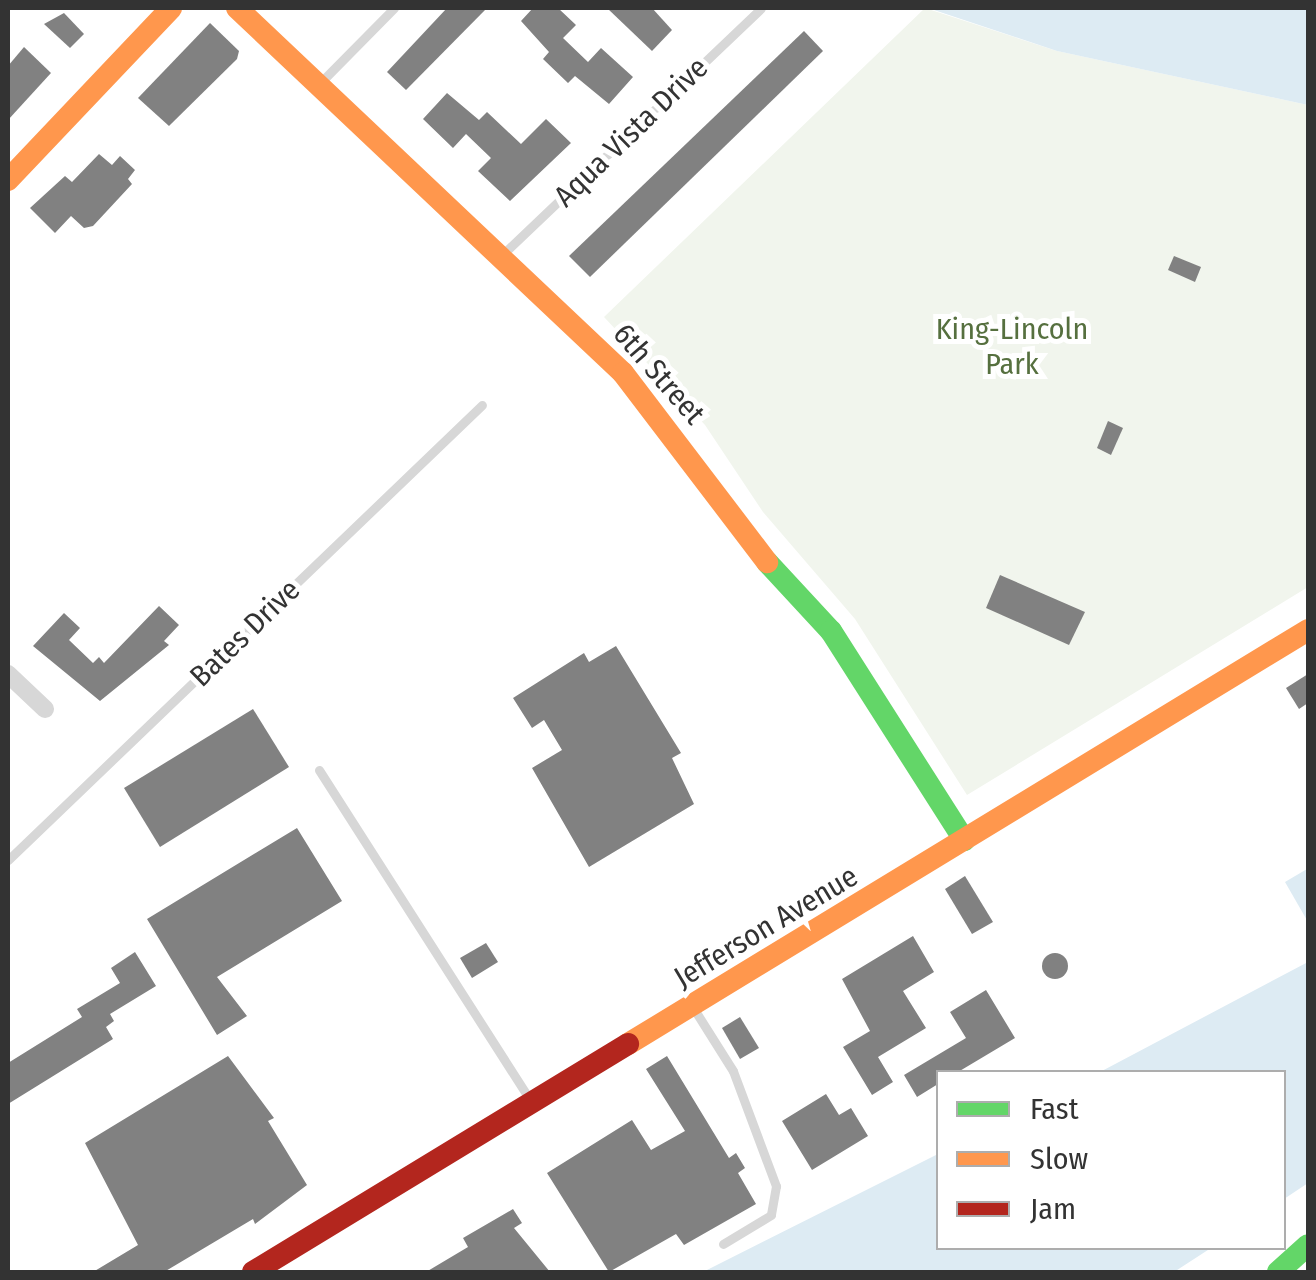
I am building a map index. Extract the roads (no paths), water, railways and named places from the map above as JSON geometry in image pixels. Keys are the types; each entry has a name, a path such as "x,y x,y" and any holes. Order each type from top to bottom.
{"main road":[{"path":"8,180 171,8"},
{"name":"6th Street","path":"237,8 623,372 744,540 832,631 964,840"},
{"name":"Jefferson Avenue","path":"253,1272 1308,630"},
{"path":"1278,1272 1308,1245"}],"street":[{"path":"8,674 45,710"}],"lane":[{"path":"318,85 394,8"},
{"name":"Aqua Vista Drive","path":"500,256 762,8"},
{"name":"Bates Drive","path":"8,860 482,406"},
{"path":"318,770 532,1104"},
{"path":"692,1006 732,1071 776,1186 771,1215 722,1244"}],"park label":[{"name":"King-Lincoln Park","path":"1012,346"}]}
